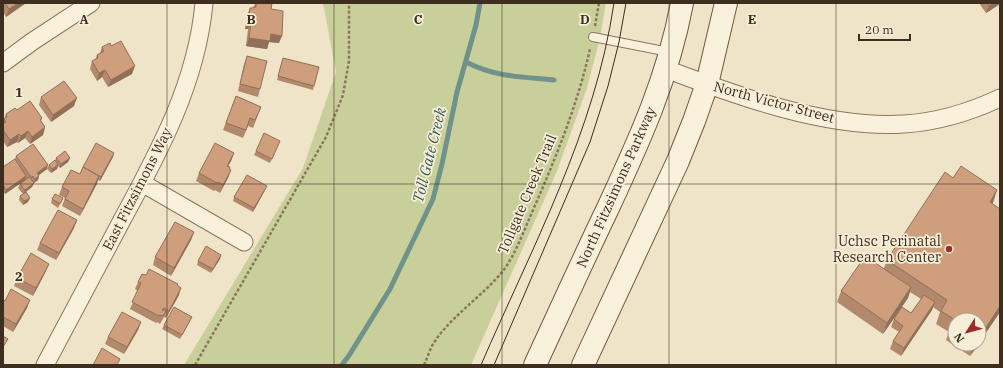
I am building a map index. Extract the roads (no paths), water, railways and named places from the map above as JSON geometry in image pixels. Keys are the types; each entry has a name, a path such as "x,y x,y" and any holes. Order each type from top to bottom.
{"main road":[{"name":"North Fitzsimons Parkway","path":"535,365 638,143 668,61 682,3"},
{"path":"583,365 678,161 694,121 707,84 726,3"}],"street":[{"path":"3,63 91,3"},
{"name":"East Fitzsimons Way","path":"45,365 155,160 177,110 191,72 198,44 204,3"},
{"name":"North Victor Street","path":"668,61 707,84 759,101 812,115 873,124 904,124 940,119 977,108 1000,98"},
{"path":"142,183 244,242"}],"lane":[{"path":"593,36 668,61"}],"waterway":[{"name":"Toll Gate Creek","path":"342,365 390,289 433,199 457,92 476,25 480,3"},
{"path":"466,62 487,71 520,77 554,80"}],"tram line":[{"path":"481,365 560,188 577,143 605,51 614,3"},
{"path":"494,365 590,142 608,86 619,42 626,3"}],"place":[{"name":"Uchsc Perinatal Research Center","path":"949,249"}]}
